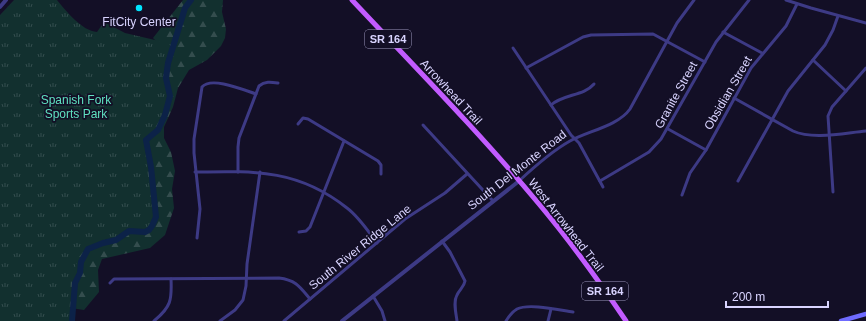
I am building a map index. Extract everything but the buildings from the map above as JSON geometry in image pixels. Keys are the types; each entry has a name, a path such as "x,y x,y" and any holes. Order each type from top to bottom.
{"main road":[{"name":"Arrowhead Trail","path":"354,2 519,181"},
{"name":"West Arrowhead Trail","path":"519,181 557,227 626,321"},
{"path":"841,321 866,314"}],"street":[{"path":"0,7 6,0"},
{"path":"354,2 360,0"},
{"name":"South Del Monte Road","path":"342,321 519,181 557,149 575,138 616,121 625,115 680,17 694,0"},
{"name":"Granite Street","path":"600,181 652,149 662,139 723,32 749,0"},
{"path":"786,0 866,23"},
{"name":"Obsidian Street","path":"682,195 690,173 706,150 751,68 786,26 797,4"},
{"path":"738,181 789,89 828,40 838,16"},
{"path":"723,32 762,53"},
{"path":"526,68 586,35 651,34 705,62"},
{"path":"513,48 575,138 603,187"},
{"path":"813,60 846,91"},
{"path":"833,192 828,135 828,113 866,68"},
{"path":"197,238 200,209 195,172 194,139 202,87 209,83 227,85 256,94"},
{"path":"238,172 239,138 259,86 262,83 278,83"},
{"path":"552,105 558,100 588,89 594,84"},
{"path":"734,98 800,133 810,135 828,135 866,131"},
{"path":"298,124 303,118 308,119 378,161 381,165 381,174"},
{"path":"423,125 492,201"},
{"path":"668,129 706,150"},
{"path":"298,232 306,231 310,227 344,141"},
{"path":"195,172 260,172 293,179 324,192 348,208 377,243"},
{"path":"220,321 240,305 245,293 260,172"},
{"name":"South River Ridge Lane","path":"284,321 405,219 444,193 466,174"},
{"path":"442,242 452,256 465,280 463,288 458,293 455,301 457,321"},
{"path":"110,283 114,279 287,279 296,283 310,299"},
{"path":"154,321 164,312 170,302 171,279"},
{"path":"373,296 382,311 385,321"},
{"path":"506,321 511,313 525,306 573,312"},
{"path":"548,321 551,309"}],"green space":[{"name":"Spanish Fork Sports Park","path":"14,0 57,0 75,20 91,31 97,32 104,22 125,33 172,44 166,61 164,74 164,81 168,96 166,106 158,122 144,142 153,218 148,227 140,231 87,247 79,257 71,278 69,321 0,321 0,15"},
{"path":"183,0 223,0 222,12 226,29 225,38 221,46 207,60 189,70 178,88 173,107 164,127 164,138 171,152 175,171 172,189 174,208 165,235 150,248 102,259 98,270 99,292 84,310 71,308 71,321 43,321 157,42 153,38"}],"waterway":[{"path":"72,321 75,283 80,273 81,262 88,249 116,240 129,231 145,232 152,226 156,217 151,167 146,140 158,130 165,115 170,96 166,78 168,63 185,8 191,0"}],"place":[{"name":"FitCity Center","path":"139,8"}]}
